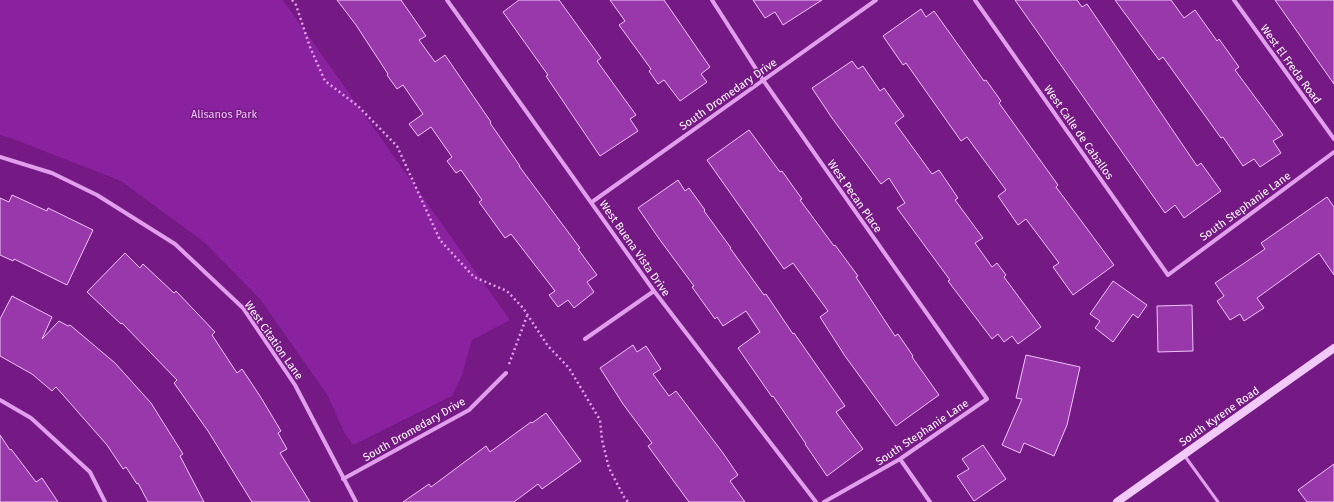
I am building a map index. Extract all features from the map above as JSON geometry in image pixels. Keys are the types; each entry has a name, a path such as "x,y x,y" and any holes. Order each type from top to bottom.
{"main road":[{"name":"South Kyrene Road","path":"1117,502 1334,348"}],"street":[{"name":"West Buena Vista Drive","path":"447,0 654,291 816,502"},
{"name":"West Pecan Place","path":"712,0 763,80 987,399"},
{"name":"South Dromedary Drive","path":"592,202 876,0"},
{"name":"West Calle de Caballos","path":"975,0 1168,275"},
{"name":"West El Freda Road","path":"1234,0 1334,139"},
{"name":"South Stephanie Lane","path":"1168,275 1334,152"},
{"name":"West Citation Lane","path":"0,157 52,173 97,195 175,244 243,308 295,386 356,502"},
{"path":"585,339 654,291"},
{"name":"South Dromedary Drive","path":"343,479 469,410 506,373"},
{"name":"South Stephanie Lane","path":"824,502 900,459 987,399"},
{"path":"0,400 31,418 90,472 105,502"},
{"path":"900,459 930,502"}],"lane":[{"path":"1184,455 1218,502"}],"path":[{"path":"292,0 296,5 310,47 325,81 358,106 397,146 440,240 474,277 507,292 523,308 548,346 569,368 600,420 602,440 610,468 628,502"},
{"path":"506,373 528,316"}],"green space":[{"name":"Alisanos Park","path":"0,0 283,0 510,320 472,340 462,375 452,396 353,445 344,432 328,396 260,299 204,242 121,181 0,135"}],"building":[{"path":"337,0 401,0 426,36 419,40 435,62 445,55 519,166 580,248 578,249 597,275 587,282 594,292 574,308 568,300 558,307 549,295 555,291 511,234 505,238 479,202 482,200 461,170 456,173 447,161 452,157 431,127 418,136 409,124 423,114 403,85 397,89 356,25"},
{"path":"519,0 559,0 601,58 597,61 636,115 630,119 638,131 600,156 546,76 548,75 503,12"},
{"path":"610,0 664,0 710,67 701,74 707,82 680,101 664,80 658,84 649,71 651,69 619,25 625,21"},
{"path":"753,0 822,0 783,25 775,12 765,18"},
{"path":"1015,0 1077,0 1082,7 1087,4 1197,166 1201,163 1221,191 1184,218 1175,205 1165,213"},
{"path":"1115,0 1171,0 1184,18 1195,10 1217,41 1219,39 1239,67 1235,70 1283,135 1273,141 1281,153 1260,167 1254,159 1243,166 1163,57 1159,60"},
{"path":"1275,0 1334,0 1334,84 1315,57"},
{"path":"921,9 926,17 934,11 984,81 986,80 1001,101 999,103 1058,185 1056,187 1114,265 1073,295 1053,267 1059,263 1026,219 1018,225 998,196 1006,190 967,137 961,141 906,63 903,65 883,36"},
{"path":"852,61 858,69 863,66 880,91 884,88 904,116 895,123 932,174 939,170 958,198 955,200 983,238 975,243 992,267 997,263 1006,275 1004,277 1041,327 1018,344 1012,336 1004,342 998,334 992,339 948,281 950,280 897,208 905,203 889,178 881,184 832,118 812,88"},
{"path":"749,130 780,172 782,171 802,199 800,200 858,276 856,277 895,336 898,334 913,356 912,357 939,395 896,426 845,356 820,317 828,311 793,263 784,269 707,160"},
{"path":"678,180 685,191 689,188 730,248 764,295 766,294 845,406 836,412 863,449 827,476 773,396 772,397 738,348 760,332 746,311 723,326 717,317 715,319 692,287 694,286 638,208"},
{"path":"12,195 47,211 48,208 93,230 67,285 14,259 13,261 0,255 0,198 9,202"},
{"path":"1327,197 1334,207 1334,275 1319,253 1257,298 1264,308 1244,321 1240,314 1230,320 1217,301 1224,296 1215,283 1265,249 1261,243"},
{"path":"125,253 140,268 143,264 174,293 176,291 215,332 212,335 237,373 242,369 281,431 278,433 287,449 280,453 310,502 252,502 208,431 174,383 177,380 122,323 121,324 87,292"},
{"path":"1113,281 1147,305 1138,318 1133,314 1113,342 1095,328 1100,321 1090,314"},
{"path":"12,296 52,317 42,339 59,321 68,326 70,325 115,363 151,403 183,454 180,456 204,502 148,502 138,483 137,484 126,467 123,469 107,445 56,387 52,391 32,374 0,356 0,319"},
{"path":"1192,305 1193,351 1158,352 1157,306"},
{"path":"633,345 637,352 646,346 661,369 653,374 669,396 676,391 723,453 738,475 730,481 745,502 689,502 648,446 652,443 623,404 600,368"},
{"path":"1026,355 1080,367 1067,425 1054,456 1024,443 1020,453 1002,445 1022,399 1016,398"},
{"path":"546,413 581,461 542,489 538,484 514,502 403,502 429,484 431,487 486,446 490,452"},
{"path":"0,435 36,482 42,478 58,502 0,502"},
{"path":"983,445 1006,479 974,501 957,476 969,469 962,459"},
{"path":"1334,464 1334,502 1307,502 1298,490"}]}
